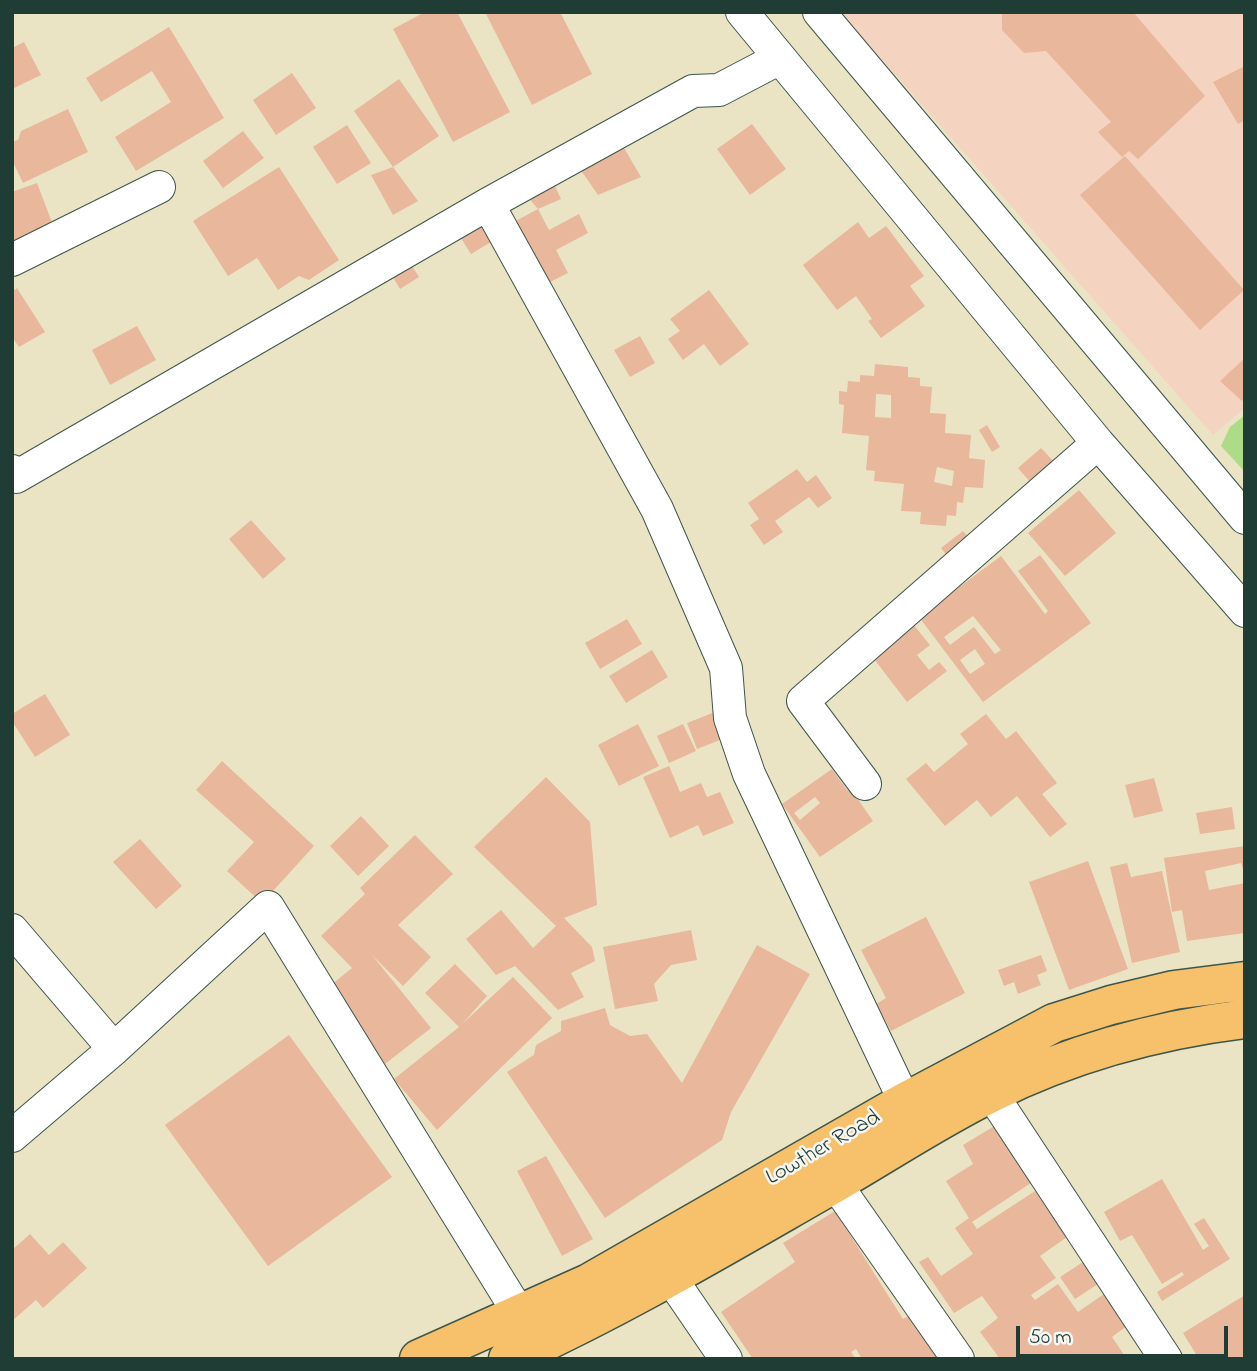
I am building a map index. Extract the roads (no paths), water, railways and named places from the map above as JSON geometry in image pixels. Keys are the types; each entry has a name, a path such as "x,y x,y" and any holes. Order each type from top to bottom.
{"main road":[{"name":"Lowther Road","path":"419,1359 589,1283 905,1102 1054,1023 1111,1005 1174,990 1245,981"},
{"name":"Lowther Road","path":"508,1359 670,1277 991,1093 1079,1055 1127,1040 1245,1019"}],"street":[{"path":"742,12 1098,443 1245,611"},
{"path":"819,12 1245,518"},
{"path":"12,471 16,477 488,204 694,91 719,90 780,58"},
{"path":"12,260 159,187"},
{"path":"488,204 657,509 726,668 730,718 749,774 905,1102"},
{"path":"865,785 803,701 1098,443"},
{"path":"12,1136 114,1049 268,907 520,1315"},
{"path":"12,930 114,1049"},
{"path":"991,1093 1166,1359"},
{"path":"835,1183 958,1359"},
{"path":"670,1277 726,1359"}]}
